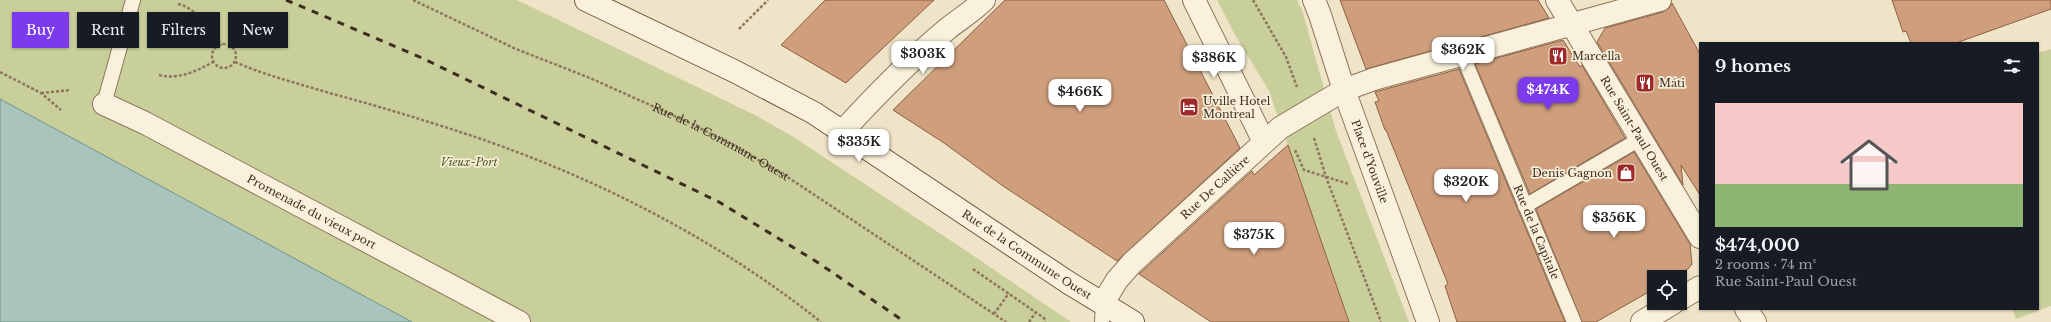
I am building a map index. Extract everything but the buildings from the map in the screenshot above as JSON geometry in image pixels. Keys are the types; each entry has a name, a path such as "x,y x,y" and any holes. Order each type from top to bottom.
{"street":[{"name":"Rue de la Commune Ouest","path":"586,0 771,89 814,113 1102,313 1133,322"},
{"path":"842,132 868,104 946,30 973,11 984,0"},
{"path":"1194,0 1264,142"},
{"name":"Place d'Youville","path":"1314,0 1344,90 1428,322"},
{"name":"Rue Saint-Paul Ouest","path":"1557,0 1699,235"},
{"name":"Rue De Callière","path":"1102,313 1117,280 1132,263 1280,128 1344,90 1374,79 1660,0"},
{"name":"Promenade du vieux port","path":"104,104 146,123 519,322"},
{"path":"1687,295 1699,288"},
{"path":"1642,322 1662,310"},
{"path":"1747,310 1755,322"}],"lane":[{"path":"104,104 133,0"},
{"name":"Rue de la Capitale","path":"1462,54 1574,322"},
{"path":"1525,206 1640,139"}],"path":[{"name":"Rue de la Commune Ouest","path":"413,0 516,49 590,78 690,122 722,139 789,178 1006,322"},
{"path":"739,29 768,0"},
{"path":"1253,0 1286,57 1298,90"},
{"path":"178,4 184,5 195,13 222,45"},
{"path":"222,45 227,45 234,49 236,56 235,62 232,66 224,68 217,66 213,62 212,54 214,50 222,45"},
{"path":"159,75 170,77 186,74 213,62"},
{"path":"235,62 276,78 401,113 457,131 555,167 635,205 701,241 763,280 820,322"},
{"path":"0,72 41,94 62,110"},
{"path":"41,94 70,90"},
{"path":"1312,132 1326,177 1381,322"},
{"path":"1295,149 1304,170 1341,182"},
{"path":"973,269 1036,312 1044,318 1045,322"},
{"path":"994,314 1008,293"},
{"path":"1029,322 1036,312"}],"green space":[{"name":"Vieux-Port","path":"0,0 517,0 755,115 792,136 1071,322 412,322 0,99"},
{"path":"1217,0 1297,0 1303,13 1336,131 1409,322 1349,322 1269,91 1235,35"},
{"path":"2051,49 2051,306 2016,319 2012,310 2039,310 2039,53"}],"water":[{"path":"0,99 412,322 0,322"}],"railway":[{"path":"286,0 422,58 719,202 817,262 905,322"}],"place":[{"name":"Marcella","path":"1558,56"},
{"name":"Máti","path":"1645,83"},
{"name":"Uville Hotel Montreal","path":"1189,107"},
{"name":"Denis Gagnon","path":"1626,173"}]}
